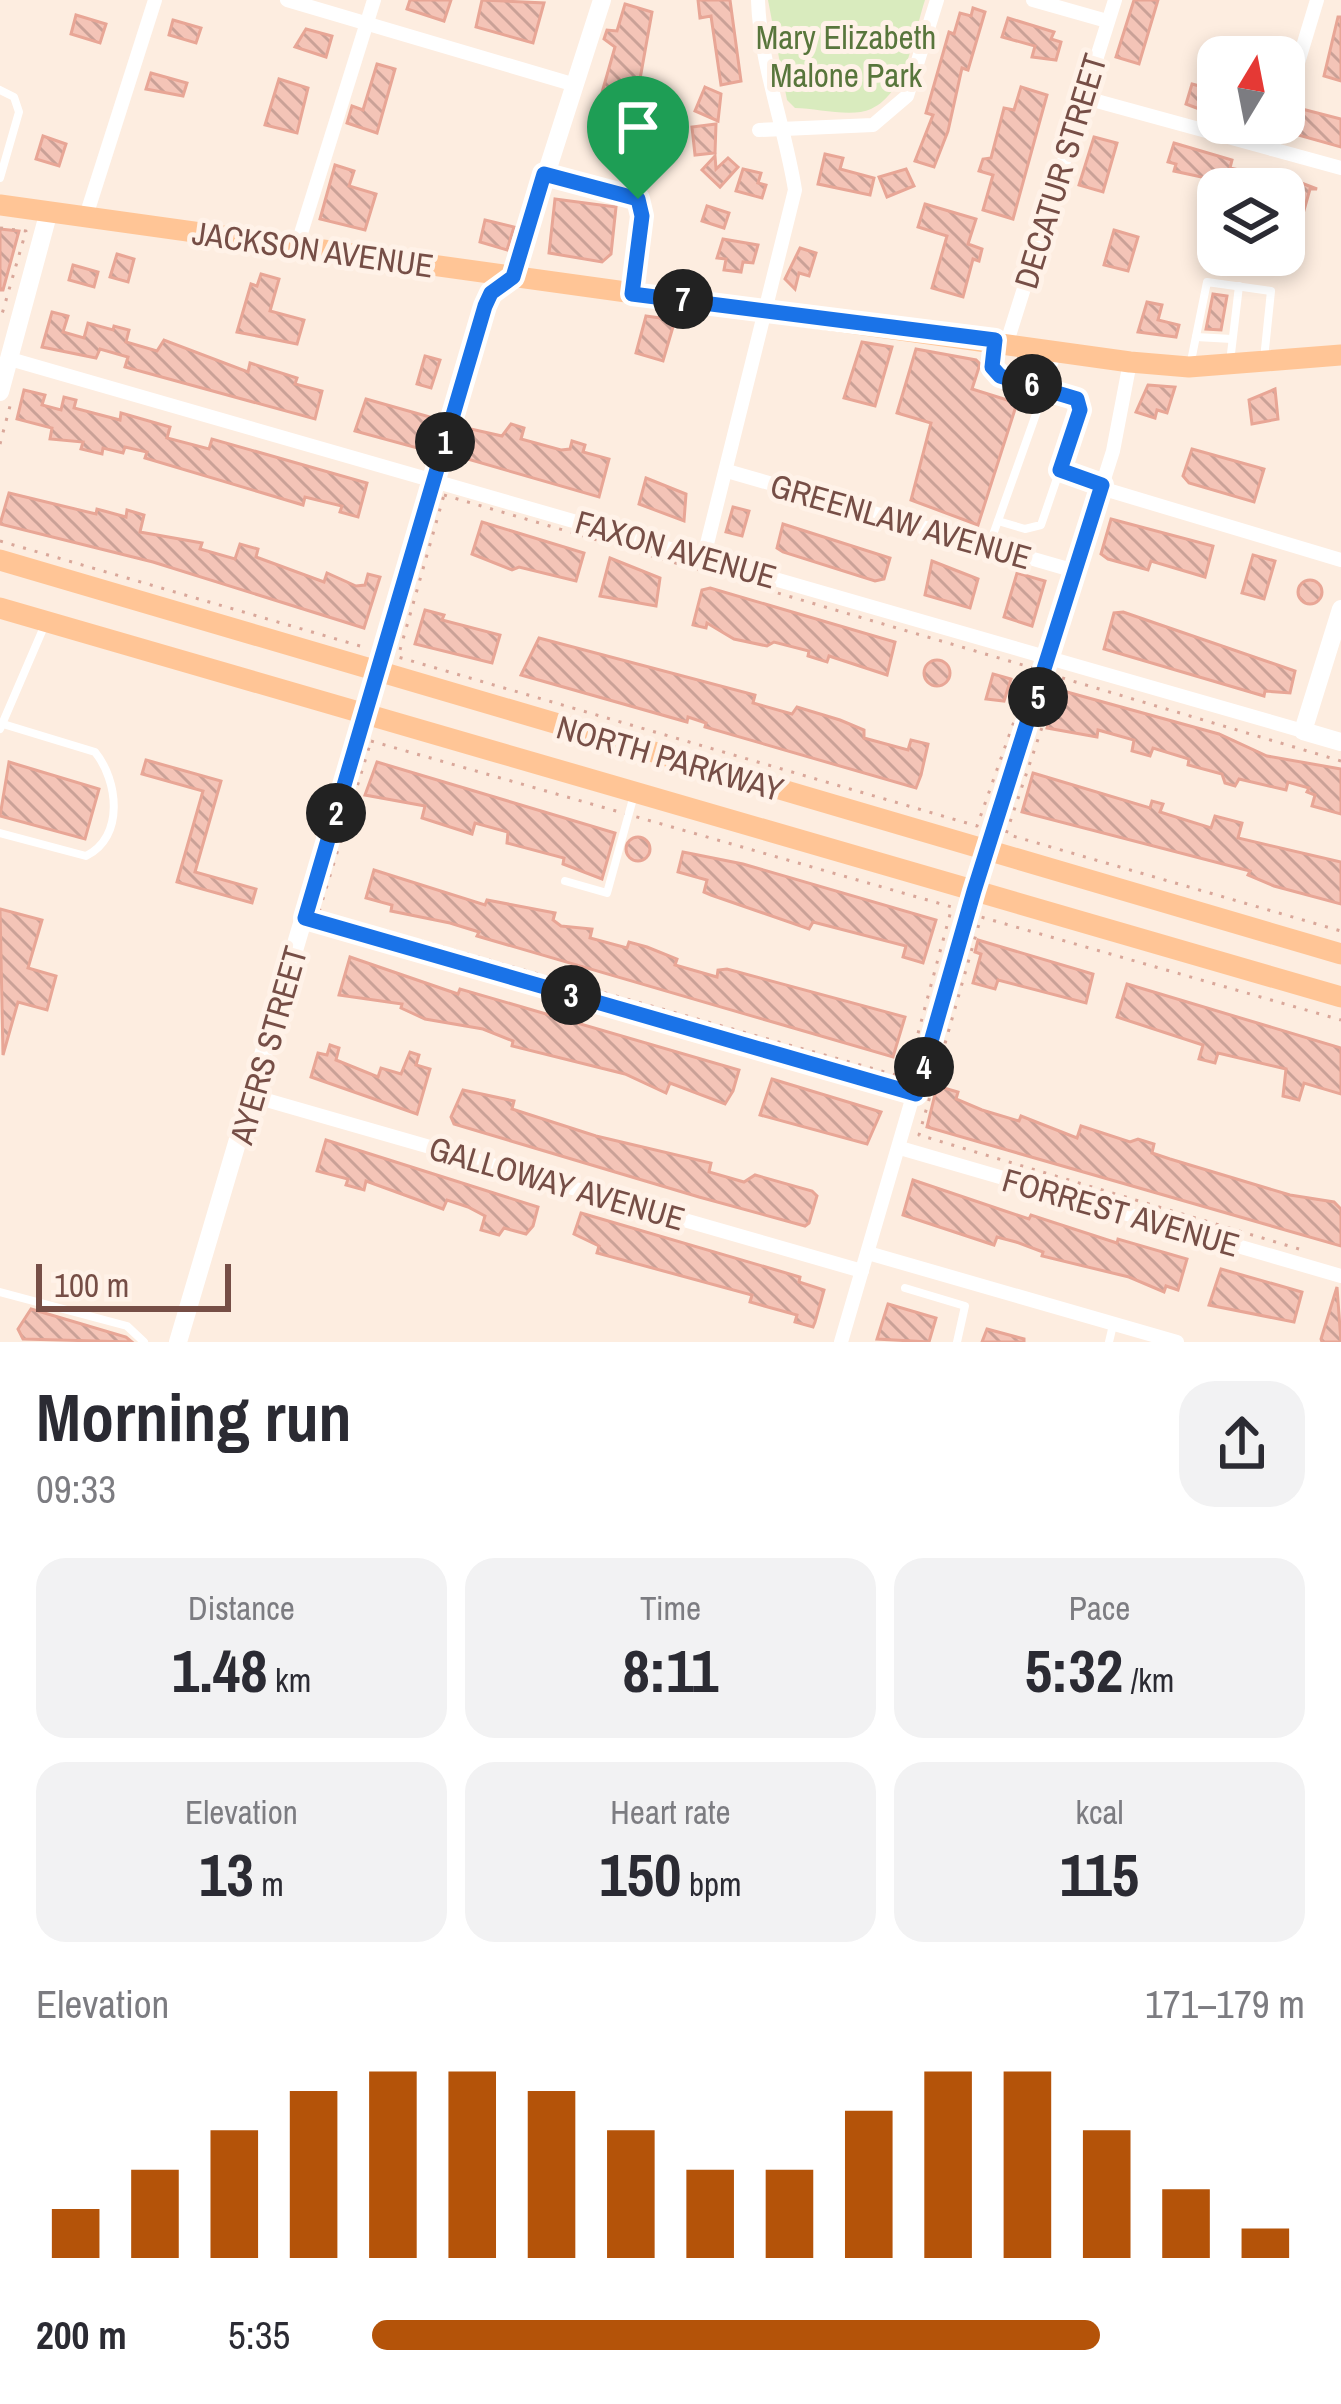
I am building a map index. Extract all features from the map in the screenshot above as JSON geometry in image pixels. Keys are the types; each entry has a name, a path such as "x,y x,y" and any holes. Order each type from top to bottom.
{"main road":[{"name":"JACKSON AVENUE","path":"0,205 1130,362 1189,367 1341,355"},
{"name":"NORTH PARKWAY","path":"0,560 1341,953"},
{"name":"NORTH PARKWAY","path":"0,608 365,716 631,804 974,891 1341,998"}],"street":[{"path":"86,216 155,0"},
{"path":"287,0 572,84"},
{"path":"297,246 374,0"},
{"name":"AYERS STREET","path":"178,1342 485,306 491,293 513,277 602,0"},
{"path":"704,556 795,190 759,28 758,0"},
{"path":"759,130 873,125 907,96 937,0"},
{"path":"1033,0 1107,21"},
{"name":"DECATUR STREET","path":"1001,341 1114,0"},
{"path":"1305,40 1317,0"},
{"path":"1082,97 1341,168"},
{"path":"1272,149 1274,144"},
{"path":"7,392 10,359 49,211"},
{"name":"FAXON AVENUE","path":"10,359 1341,742"},
{"path":"841,1342 974,891 1050,659 1101,486 1130,362"},
{"name":"GREENLAW AVENUE","path":"727,471 1075,571"},
{"path":"1101,486 1341,560"},
{"path":"1303,731 1341,609"},
{"path":"305,918 916,1094"},
{"name":"GALLOWAY AVENUE","path":"253,1096 862,1271"},
{"name":"FORREST AVENUE","path":"900,1148 1341,1276"},
{"path":"868,1253 1177,1342"}],"lane":[{"path":"0,90 14,97 19,112 0,178"},
{"path":"544,174 638,199 642,216 632,294"},
{"path":"1189,367 1207,282 1271,291 1263,361"},
{"path":"1229,363 1239,286"},
{"path":"1196,337 1232,339"},
{"path":"998,521 1025,529 1040,525 1080,410 1077,399 995,372 1001,341"},
{"path":"989,546 1058,350"},
{"path":"1060,470 1101,486"},
{"path":"0,833 86,856 97,850 116,803 114,783 94,752 2,727 46,621"},
{"path":"565,881 607,893 631,804"},
{"path":"905,1288 965,1306 957,1342"},
{"path":"0,1292 127,1326 142,1341"},
{"path":"1108,1342 1113,1324"}],"path":[{"path":"0,228 26,231 0,322"},
{"path":"0,444 7,392"},
{"path":"444,495 1033,668 977,826 398,657 444,495"},
{"path":"0,541 369,648"},
{"path":"1341,761 1059,677 1006,834 1341,931"},
{"path":"371,741 631,804 952,908 906,1078 319,913 371,741"},
{"path":"1319,1255 919,1135 981,917 1341,1021"}],"green space":[{"name":"Mary Elizabeth Malone Park","path":"768,0 925,0 893,90 871,109 854,113 795,108 787,100"}],"building":[{"path":"410,0 451,0 444,21 407,9"},
{"path":"482,0 544,3 533,43 476,27"},
{"path":"698,0 730,0 741,81 721,85 711,16 700,18"},
{"path":"1134,0 1158,0 1139,64 1116,57"},
{"path":"625,4 652,12 635,107 601,96 615,47 604,39 607,30 617,31"},
{"path":"973,8 985,12 968,70 962,68 948,131 934,167 915,161 933,115 926,113 949,32 954,34 960,13 971,16"},
{"path":"76,15 106,24 100,43 71,34"},
{"path":"1341,17 1341,81 1324,76"},
{"path":"1008,18 1054,32 1051,39 1061,42 1056,60 1032,57 1035,46 1002,37"},
{"path":"173,20 201,28 196,43 169,35"},
{"path":"306,29 332,36 326,57 295,47"},
{"path":"377,64 395,69 377,133 347,123 352,106 363,110"},
{"path":"151,73 187,83 183,96 146,89"},
{"path":"279,79 308,88 297,133 265,125"},
{"path":"1192,84 1197,85 1197,108 1186,104"},
{"path":"705,87 721,94 718,121 695,111"},
{"path":"1021,87 1047,95 1013,219 983,210 993,175 979,171 983,159 991,158 1004,108 1014,110"},
{"path":"1305,110 1341,119 1341,147 1305,137"},
{"path":"716,124 715,153 695,155 692,127"},
{"path":"43,136 66,144 59,166 36,159"},
{"path":"1094,137 1117,143 1103,192 1079,185"},
{"path":"1174,143 1232,160 1230,168 1197,168 1197,176 1174,171 1176,164 1168,162"},
{"path":"825,154 843,158 840,169 874,178 870,195 818,184"},
{"path":"715,156 716,169 728,158 738,167 720,187 702,170"},
{"path":"335,165 354,171 349,186 376,194 365,230 320,219"},
{"path":"743,169 761,173 758,183 766,185 762,198 736,191"},
{"path":"906,169 914,186 887,197 879,177"},
{"path":"555,199 616,207 611,254 602,262 549,253"},
{"path":"925,204 976,219 968,244 982,249 979,261 973,259 963,297 932,288 947,236 918,227"},
{"path":"707,206 729,213 724,228 702,221"},
{"path":"485,220 514,227 507,250 480,242"},
{"path":"0,229 19,231 3,290 0,290"},
{"path":"1114,230 1138,237 1128,271 1104,265"},
{"path":"723,239 758,245 753,263 743,262 741,272 724,270 726,259 717,258"},
{"path":"800,248 816,253 809,276 799,273 795,289 785,279"},
{"path":"117,254 134,259 128,282 110,277"},
{"path":"73,265 98,272 94,287 69,280"},
{"path":"261,274 279,279 270,311 304,320 297,344 237,332 251,284 257,286"},
{"path":"1213,294 1227,296 1221,330 1206,329"},
{"path":"1147,302 1162,305 1158,320 1179,325 1176,337 1138,332"},
{"path":"52,312 68,316 63,332 84,338 88,323 113,330 114,326 129,330 126,342 157,351 164,340 248,372 250,363 297,378 295,384 322,391 315,419 125,367 128,357 100,349 96,358 42,347"},
{"path":"646,316 675,320 663,361 636,353"},
{"path":"862,342 892,347 875,406 844,398"},
{"path":"916,349 976,360 980,364 972,389 1017,403 978,525 911,500 931,423 897,413"},
{"path":"425,356 440,360 431,388 417,384"},
{"path":"1148,385 1175,387 1167,413 1157,410 1155,418 1136,412"},
{"path":"1275,389 1278,419 1252,424 1249,400"},
{"path":"24,390 45,395 42,405 61,410 64,397 76,400 74,408 120,420 121,413 170,427 167,438 209,449 212,439 367,483 358,517 340,512 342,506 305,497 303,505 145,458 147,452 125,447 123,453 103,448 102,454 81,449 83,442 50,439 52,428 17,419"},
{"path":"366,399 430,417 421,449 355,431"},
{"path":"511,424 524,428 521,439 561,450 570,449 572,441 585,445 583,452 609,459 599,497 464,458 471,429 502,436"},
{"path":"1192,449 1264,469 1254,502 1189,483 1183,476"},
{"path":"646,478 686,494 684,521 639,504"},
{"path":"9,493 96,514 97,509 126,517 127,510 144,515 140,532 202,543 200,549 235,559 240,544 258,549 256,557 324,582 327,573 356,586 365,585 368,574 380,577 364,628 153,562 0,524"},
{"path":"733,507 749,511 742,536 726,532"},
{"path":"1111,519 1213,546 1205,577 1151,561 1148,570 1108,559 1101,554"},
{"path":"482,522 584,553 576,581 519,567 512,570 472,554"},
{"path":"783,524 890,558 884,579 875,581 783,552 777,548"},
{"path":"1253,555 1275,561 1264,599 1242,593"},
{"path":"610,558 660,578 656,606 600,596"},
{"path":"932,561 978,579 970,608 925,595"},
{"path":"1017,573 1045,581 1032,626 1004,617"},
{"path":"1310,580 1319,583 1319,601 1310,604 1301,601 1298,592 1301,583"},
{"path":"710,588 895,642 887,675 829,656 827,662 808,656 809,651 774,642 767,646 734,639 707,623 706,628 693,625 702,590"},
{"path":"425,610 444,615 442,620 500,635 492,663 415,644"},
{"path":"1123,612 1295,671 1290,693 1265,691 1264,696 1104,649 1114,613"},
{"path":"539,638 755,695 753,703 792,714 797,707 840,720 864,730 864,738 908,750 911,740 928,744 921,775 916,788 705,727 706,723 688,717 687,722 521,675"},
{"path":"937,660 950,673 937,686 924,673"},
{"path":"993,674 1011,679 1004,701 986,699"},
{"path":"1056,689 1219,734 1267,756 1341,769 1341,814 1312,806 1315,795 1307,792 1309,788 1288,782 1286,790 1239,779 1235,786 1225,783 1222,774 1188,765 1189,759 1153,748 1150,756 1132,751 1134,740 1098,730 1097,737 1047,728"},
{"path":"146,760 221,781 195,872 256,889 252,903 177,882 203,791 142,774"},
{"path":"9,762 99,789 85,839 0,816"},
{"path":"377,762 615,833 602,879 563,864 564,858 507,843 508,832 475,823 472,834 422,818 425,806 365,795"},
{"path":"1033,773 1150,808 1152,801 1163,804 1160,812 1211,828 1215,816 1242,823 1238,838 1341,862 1341,904 1274,886 1248,875 1250,871 1022,812"},
{"path":"638,837 650,849 638,861 626,849"},
{"path":"683,852 743,864 936,920 923,963 903,957 906,946 813,922 809,929 704,892 707,880 678,872"},
{"path":"374,870 485,905 487,900 555,913 553,920 561,926 592,929 590,938 627,948 629,942 647,947 677,959 675,965 717,977 718,970 727,969 905,1017 893,1057 477,936 479,932 450,923 391,911 392,905 366,898"},
{"path":"0,909 42,920 28,968 56,976 47,1010 18,1002 3,1055"},
{"path":"978,940 1093,974 1086,1003 998,980 995,989 973,983 981,954 975,952"},
{"path":"350,957 458,994 460,989 739,1070 733,1091 725,1104 670,1083 666,1093 625,1074 512,1046 513,1041 483,1029 425,1019 401,1008 402,1004 339,995"},
{"path":"1127,984 1341,1048 1341,1094 1304,1083 1299,1100 1283,1096 1286,1069 1218,1053 1215,1063 1199,1059 1203,1045 1117,1017"},
{"path":"330,1045 339,1048 336,1060 378,1077 381,1068 401,1074 410,1052 419,1055 416,1065 430,1069 417,1114 311,1077 318,1053 327,1055"},
{"path":"772,1079 881,1112 867,1144 760,1115"},
{"path":"937,1086 958,1092 956,1099 982,1110 1019,1121 1021,1116 1077,1138 1081,1126 1130,1142 1138,1139 1154,1144 1152,1153 1170,1159 1290,1195 1334,1202 1341,1209 1341,1246 927,1127"},
{"path":"463,1090 514,1101 512,1109 596,1136 711,1163 709,1172 744,1182 755,1175 812,1191 817,1196 809,1223 805,1226 699,1197 454,1124 451,1117"},
{"path":"326,1140 538,1207 533,1226 526,1234 504,1228 499,1235 481,1230 485,1216 447,1200 443,1209 366,1181 364,1190 346,1185 348,1179 317,1171"},
{"path":"913,1180 1029,1219 1031,1215 1117,1243 1118,1239 1187,1259 1178,1290 1166,1286 1164,1292 1129,1277 1042,1256 1043,1252 1016,1242 997,1237 994,1245 903,1215"},
{"path":"581,1213 800,1277 799,1282 824,1290 813,1327 795,1322 797,1315 750,1302 752,1295 597,1253 599,1246 574,1234"},
{"path":"1221,1269 1302,1292 1294,1322 1209,1305"},
{"path":"1337,1287 1341,1342 1322,1342 1321,1339"},
{"path":"888,1304 936,1318 929,1342 877,1339"},
{"path":"31,1309 132,1342 23,1339 18,1329"},
{"path":"987,1329 1024,1339 1024,1342 982,1342"}],"route":[{"path":"544,174 616,189 638,199 642,216 632,294 995,340 992,367 1000,376 1077,399 1080,410 1060,470 1102,485 974,891 916,1094 305,918 485,306 491,293 513,277 544,174"}]}
